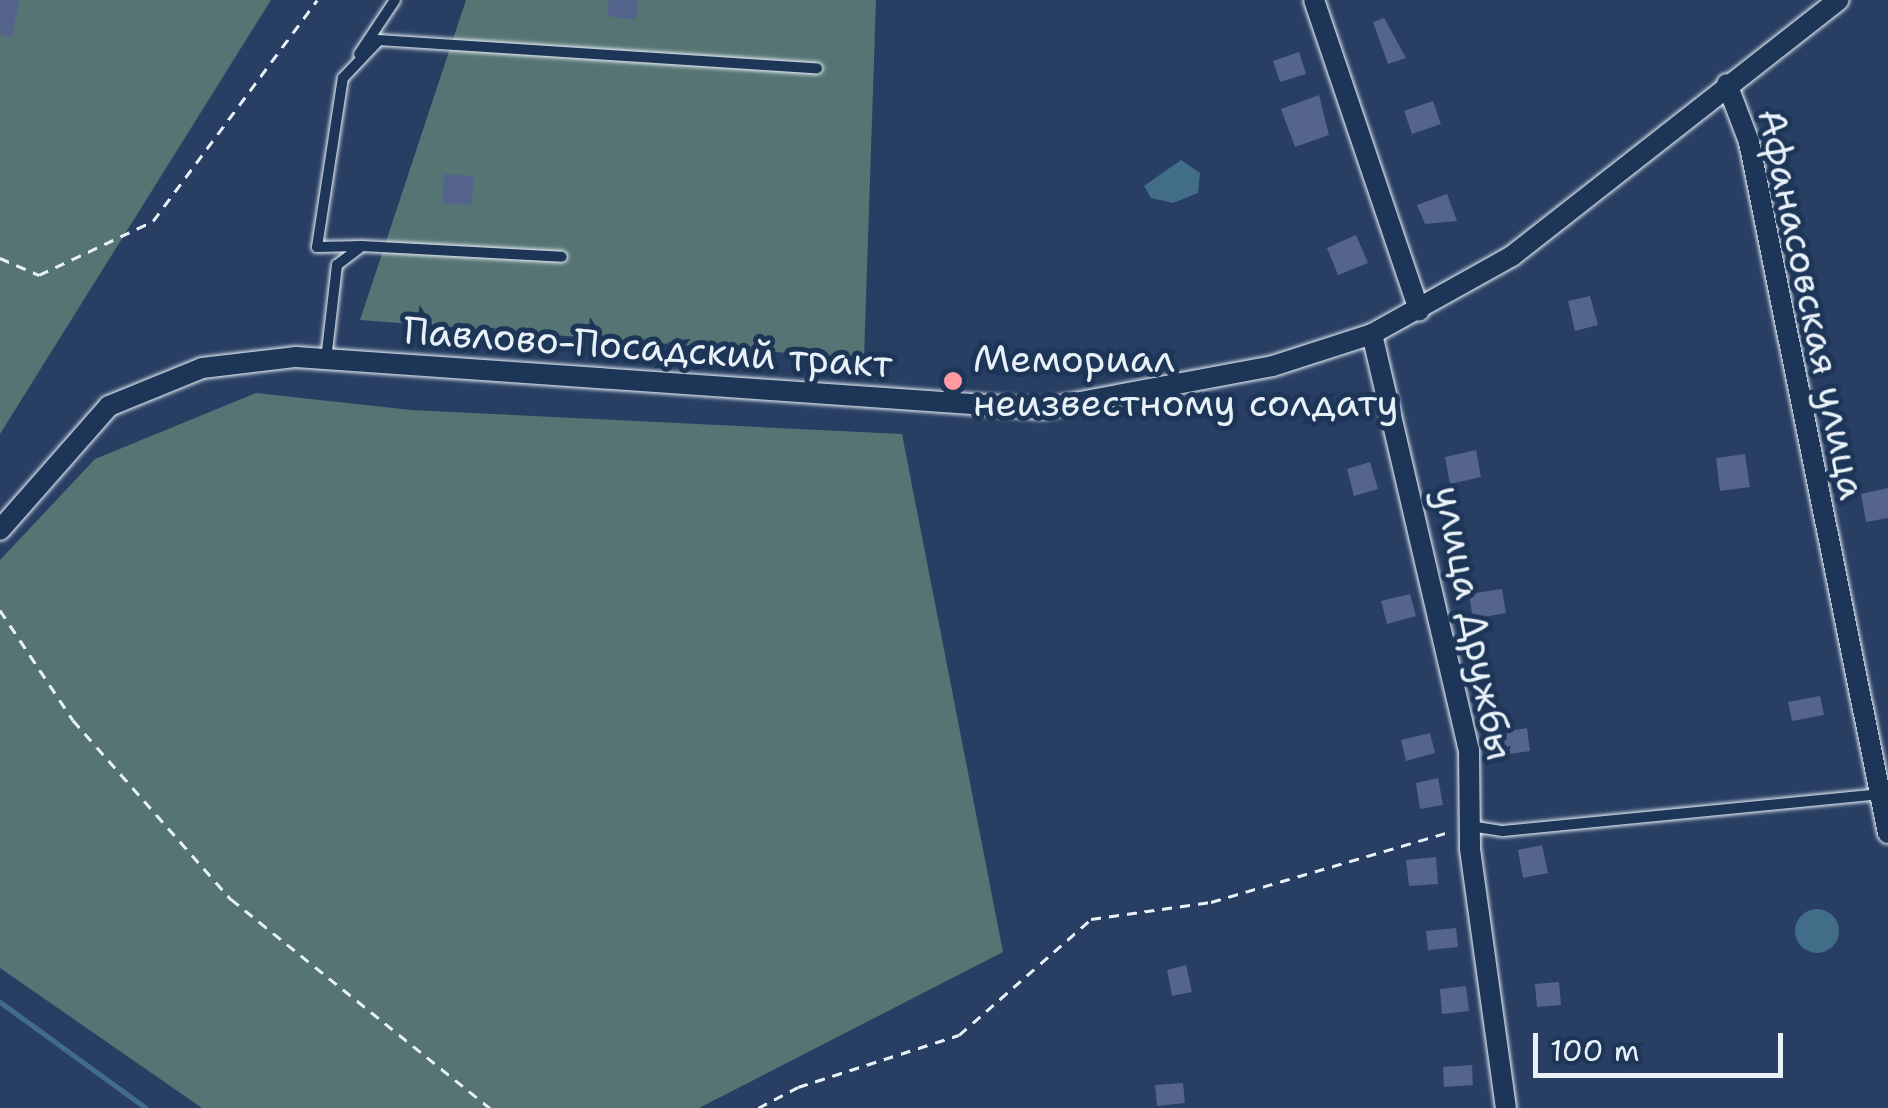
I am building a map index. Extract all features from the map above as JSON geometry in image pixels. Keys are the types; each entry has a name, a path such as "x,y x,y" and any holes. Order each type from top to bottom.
{"street":[{"path":"1314,0 1419,310"},
{"name":"Павлово-Посадский тракт","path":"0,530 108,406 202,368 326,360 1042,409 1273,366 1372,334 1512,256 1839,0"},
{"name":"Афанасовская улица","path":"1727,84 1749,142 1888,834"},
{"name":"улица Дружбы","path":"1372,334 1469,750 1470,826 1506,1108"}],"lane":[{"path":"394,0 343,78 317,246 562,256"},
{"path":"343,78 379,40 817,68"},
{"path":"326,360 337,265 362,246"},
{"path":"1470,826 1503,831 1881,794"}],"path":[{"path":"0,258 39,276 153,222 316,0"},
{"path":"0,610 74,720 231,898 490,1108"},
{"path":"758,1108 798,1086 959,1034 1091,920 1211,902 1470,826"}],"green space":[{"path":"0,0 271,0 0,434"},
{"path":"466,0 876,0 864,359 360,320"},
{"path":"256,393 411,410 902,434 1003,952 699,1108 202,1108 0,968 0,560 95,459"}],"water":[{"path":"1181,160 1200,173 1198,193 1173,203 1151,198 1144,186"},
{"path":"1817,909 1833,915 1839,931 1833,947 1817,953 1801,947 1795,931 1801,915"}],"building":[{"path":"0,0 19,0 12,37 0,34"},
{"path":"609,0 638,0 636,20 607,16"},
{"path":"1384,18 1406,58 1388,64 1373,22"},
{"path":"1299,52 1306,74 1280,82 1273,61"},
{"path":"1319,95 1329,135 1295,147 1281,109"},
{"path":"1433,101 1441,124 1412,134 1404,111"},
{"path":"444,174 474,176 471,205 442,203"},
{"path":"1447,194 1457,221 1425,224 1417,205"},
{"path":"1356,235 1368,263 1338,275 1327,248"},
{"path":"1590,296 1598,325 1575,331 1568,301"},
{"path":"1476,450 1481,477 1450,484 1445,457"},
{"path":"1745,454 1750,487 1720,491 1716,458"},
{"path":"1370,462 1378,489 1354,496 1347,469"},
{"path":"1888,488 1888,518 1866,522 1861,494"},
{"path":"1502,589 1506,613 1473,619 1469,594"},
{"path":"1410,594 1416,616 1387,624 1381,601"},
{"path":"1820,696 1824,715 1792,721 1788,702"},
{"path":"1527,728 1530,751 1504,755 1501,732"},
{"path":"1430,733 1435,753 1406,761 1401,740"},
{"path":"1438,778 1443,805 1420,809 1416,783"},
{"path":"1542,845 1548,873 1523,878 1518,850"},
{"path":"1436,857 1438,884 1409,886 1406,860"},
{"path":"1456,928 1458,947 1428,950 1426,931"},
{"path":"1186,965 1192,992 1172,996 1167,970"},
{"path":"1559,982 1561,1005 1537,1007 1535,984"},
{"path":"1466,986 1469,1011 1442,1014 1440,989"},
{"path":"1472,1065 1473,1085 1444,1087 1443,1067"},
{"path":"1183,1083 1185,1103 1157,1106 1155,1085"}],"waterway":[{"path":"0,1002 146,1108"}],"place":[{"name":"Мемориал неизвестному солдату","path":"953,381"}]}
